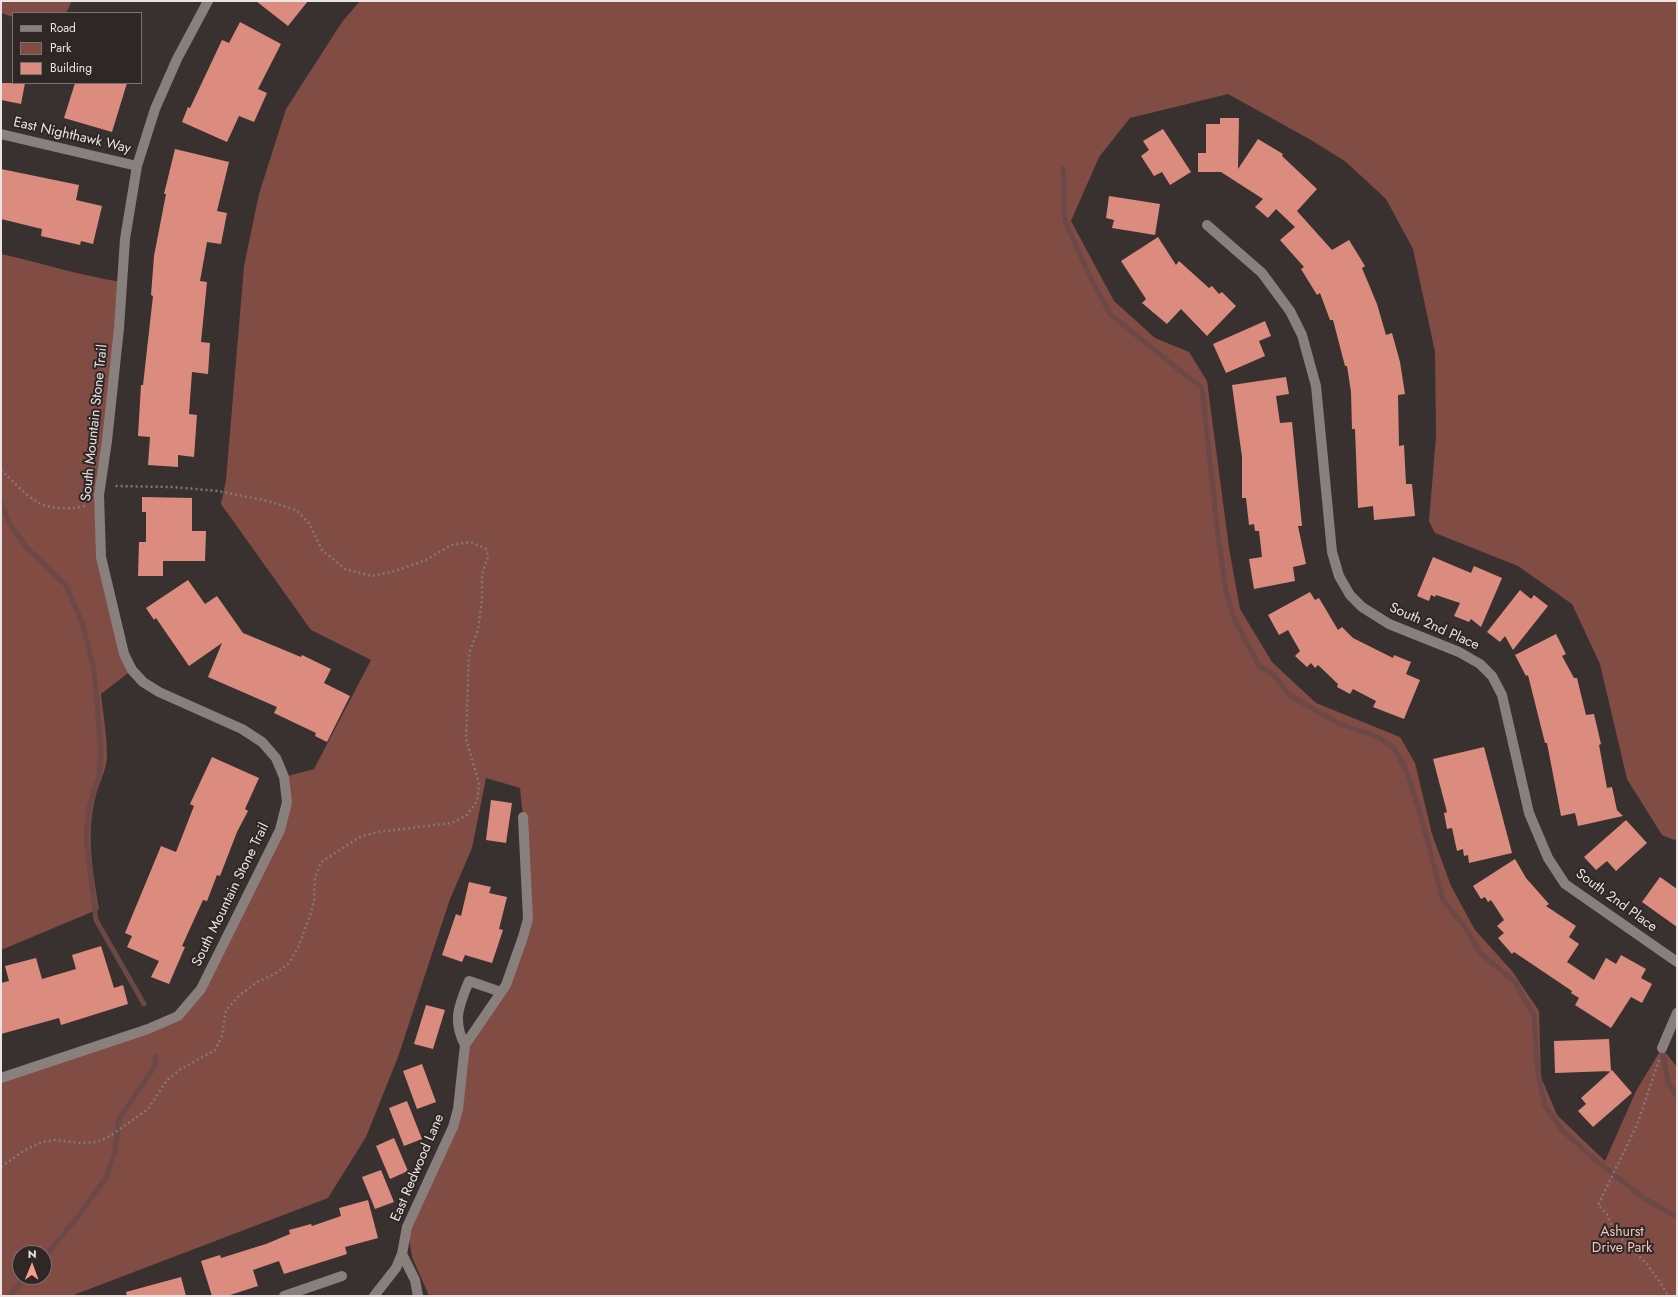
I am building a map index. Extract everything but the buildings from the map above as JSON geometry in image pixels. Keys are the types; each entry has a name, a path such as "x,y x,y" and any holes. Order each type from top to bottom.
{"street":[{"name":"South Mountain Stone Trail","path":"1,1078 148,1029 178,1016 201,989 280,830 287,802 284,777 276,758 262,742 242,729 159,692 143,682 132,670 124,654 101,557 99,495 107,441 119,328 126,239 137,166 154,109 177,59 208,1"},
{"name":"East Nighthawk Way","path":"1,134 137,166"},
{"name":"South 2nd Place","path":"1207,224 1262,273 1290,311 1302,335 1316,386 1332,552 1339,576 1350,595 1362,607 1389,624 1459,652 1480,664 1492,676 1502,695 1529,813 1548,858 1565,884 1677,962"},
{"name":"East Redwood Lane","path":"374,1296 396,1268 402,1254 408,1226 453,1127 458,1109 465,1045 506,985 528,919 523,817"},
{"name":"East Redwood Lane","path":"465,1045 458,1033 458,1010 468,981 501,992"},
{"path":"1662,1048 1677,1013"},
{"path":"402,1254 415,1280 418,1296"},
{"path":"284,1296 342,1276"}],"path":[{"path":"1662,1048 1637,1125 1598,1205 1607,1214 1614,1232 1647,1264 1668,1296"}],"green space":[{"path":"1,1 72,1 66,12 12,12 12,17 1,13"},
{"name":"Ashurst Drive Park","path":"360,1 1677,1 1677,838 1674,840 1662,835 1627,779 1600,664 1572,604 1518,566 1435,533 1429,521 1436,436 1435,352 1413,249 1386,199 1346,162 1311,140 1228,94 1130,118 1099,157 1071,221 1114,301 1155,338 1189,352 1207,381 1229,548 1240,609 1272,662 1316,703 1400,737 1415,763 1432,834 1451,886 1475,930 1512,971 1539,1011 1541,1077 1557,1115 1605,1161 1636,1091 1662,1048 1677,1067 1677,1296 429,1296 412,1257 407,1227 453,1127 465,1045 506,985 528,919 523,817 520,788 486,778 472,848 450,899 398,1057 366,1137 328,1198 71,1296 1,1296 1,1078 178,1016 201,989 280,830 287,802 284,777 314,769 371,660 311,630 221,504 226,480 244,266 259,194 286,109 342,22"},
{"path":"1,254 77,273 122,282 101,475 101,557 132,670 101,694 107,761 95,799 91,826 91,854 99,909 1,950"}],"waterway":[{"path":"1063,168 1065,221 1092,281 1111,315 1202,388 1218,535 1226,591 1233,616 1259,666 1274,675 1289,695 1340,724 1378,737 1394,748 1406,770 1421,816 1443,900 1464,926 1480,953 1515,982 1534,1016 1537,1067 1545,1106 1562,1130 1593,1158 1645,1199 1677,1217"},
{"path":"1,503 10,524 27,548 65,584 82,622 94,670 101,750 99,777 89,806 86,839 96,920 144,1004"},
{"path":"1662,1048 1668,1082 1677,1097"},
{"path":"52,1248 80,1214 107,1176 115,1151 119,1119 155,1066 156,1056"},
{"path":"9,1296 19,1285"}]}
